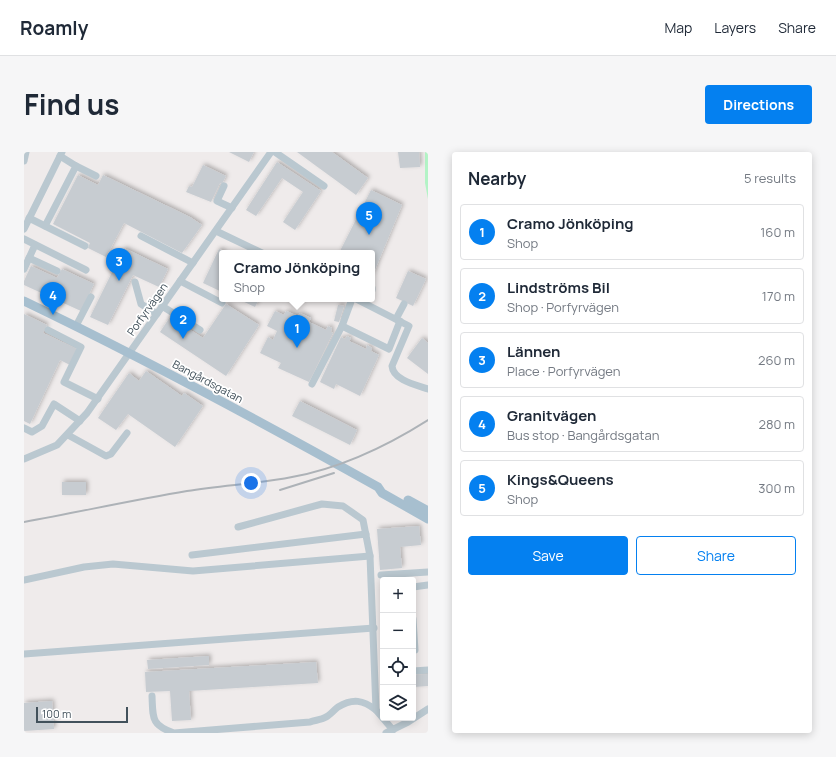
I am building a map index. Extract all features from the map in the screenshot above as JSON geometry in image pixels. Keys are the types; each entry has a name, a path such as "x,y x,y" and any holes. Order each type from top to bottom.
{"main road":[{"name":"Bangårdsgatan","path":"24,301 130,352 378,487 385,488 428,512"},
{"name":"Bangårdsgatan","path":"378,487 382,493 428,518"}],"street":[{"path":"24,161 26,152"},
{"name":"Porfyrvägen","path":"24,459 57,445 80,421 98,399 271,152"},
{"path":"275,152 324,186"},
{"path":"24,229 27,219 61,153 76,166 96,176"},
{"path":"45,226 76,166"},
{"path":"224,186 217,201 232,208"},
{"path":"27,219 45,226 85,246"},
{"path":"216,231 256,250"},
{"path":"141,236 192,263"},
{"path":"24,239 86,270"},
{"path":"24,269 36,245"},
{"path":"29,258 56,271"},
{"path":"180,281 219,301"},
{"path":"135,282 141,304 157,314"},
{"path":"76,326 91,297"},
{"path":"312,384 342,326 351,302"},
{"path":"369,302 409,326 392,366 393,370 399,377 428,389"},
{"path":"342,326 389,349 404,304"},
{"path":"162,306 200,330"},
{"path":"48,330 81,347 64,382 98,399"},
{"path":"24,435 42,426 54,404 80,421"},
{"path":"24,428 32,432"},
{"path":"68,434 106,456 111,454 127,433"},
{"path":"238,527 322,504 343,506 363,520 370,556 376,710"},
{"path":"192,555 366,534"},
{"path":"24,580 84,567 113,564 193,571 370,556"},
{"path":"381,575 428,572"},
{"path":"416,587 428,585"},
{"path":"24,654 374,628"},
{"path":"416,671 428,670"},
{"path":"152,696 153,720 158,725 174,732 310,722 326,717 338,707 349,702 360,700 376,710 389,732 428,709"}],"green space":[{"path":"425,152 428,152 428,199 425,183"}],"building":[{"path":"229,152 254,152 249,162"},
{"path":"297,152 332,152 368,178 356,195"},
{"path":"398,152 419,152 420,167 400,168"},
{"path":"277,162 321,191 295,230 283,222 303,192 282,178 256,216 246,210"},
{"path":"203,165 226,176 222,184 220,183 211,202 186,192 189,186 192,187"},
{"path":"78,175 98,185 103,175 190,217 202,225 182,253 124,223 106,257 88,248 90,243 53,224"},
{"path":"371,190 402,205 375,270 375,250 341,250"},
{"path":"124,248 168,269 159,287 133,275 108,325 90,317"},
{"path":"219,249 221,250 219,250 219,291 203,283"},
{"path":"31,266 57,278 62,269 94,284 81,311 24,285 24,281"},
{"path":"408,271 426,279 413,306 396,298"},
{"path":"244,302 258,302 255,307"},
{"path":"226,304 259,325 226,376 160,332 170,317 203,338"},
{"path":"338,305 344,306 339,322 334,321"},
{"path":"275,311 284,315 286,311 298,316 300,313 311,318 309,322 326,330 328,326 332,328 331,332 333,333 309,382 278,368 281,363 260,353 268,337 273,340 277,331 267,326"},
{"path":"24,314 47,325 43,333 77,349 70,365 60,360 30,424 24,421"},
{"path":"347,336 351,338 349,341 366,349 367,345 372,348 371,351 379,355 360,396 336,384 334,389 320,382 341,337 345,339"},
{"path":"422,338 428,343 428,374 407,358"},
{"path":"146,371 182,396 184,393 203,406 175,447 128,414 116,430 98,418 129,373 139,381"},
{"path":"300,401 357,430 350,445 292,416"},
{"path":"62,482 86,482 86,495 62,495"},
{"path":"419,526 421,545 400,547 402,568 380,570 377,529"},
{"path":"209,656 209,665 148,669 147,660"},
{"path":"316,662 318,683 189,691 191,720 172,721 170,691 146,692 145,672"},
{"path":"428,674 428,686 416,687 416,675"},
{"path":"52,701 54,729 24,731 24,703"}],"railway":[{"path":"24,522 146,498 213,487 266,481 310,473 363,455 396,439 428,420"},
{"path":"280,490 334,473"}],"place":[{"name":"Kings&Queens","path":"369,235"},
{"name":"Lännen","path":"119,281"},
{"name":"Granitvägen","path":"53,315"},
{"name":"Lindströms Bil","path":"183,339"},
{"name":"Cramo Jönköping","path":"297,348"}]}
